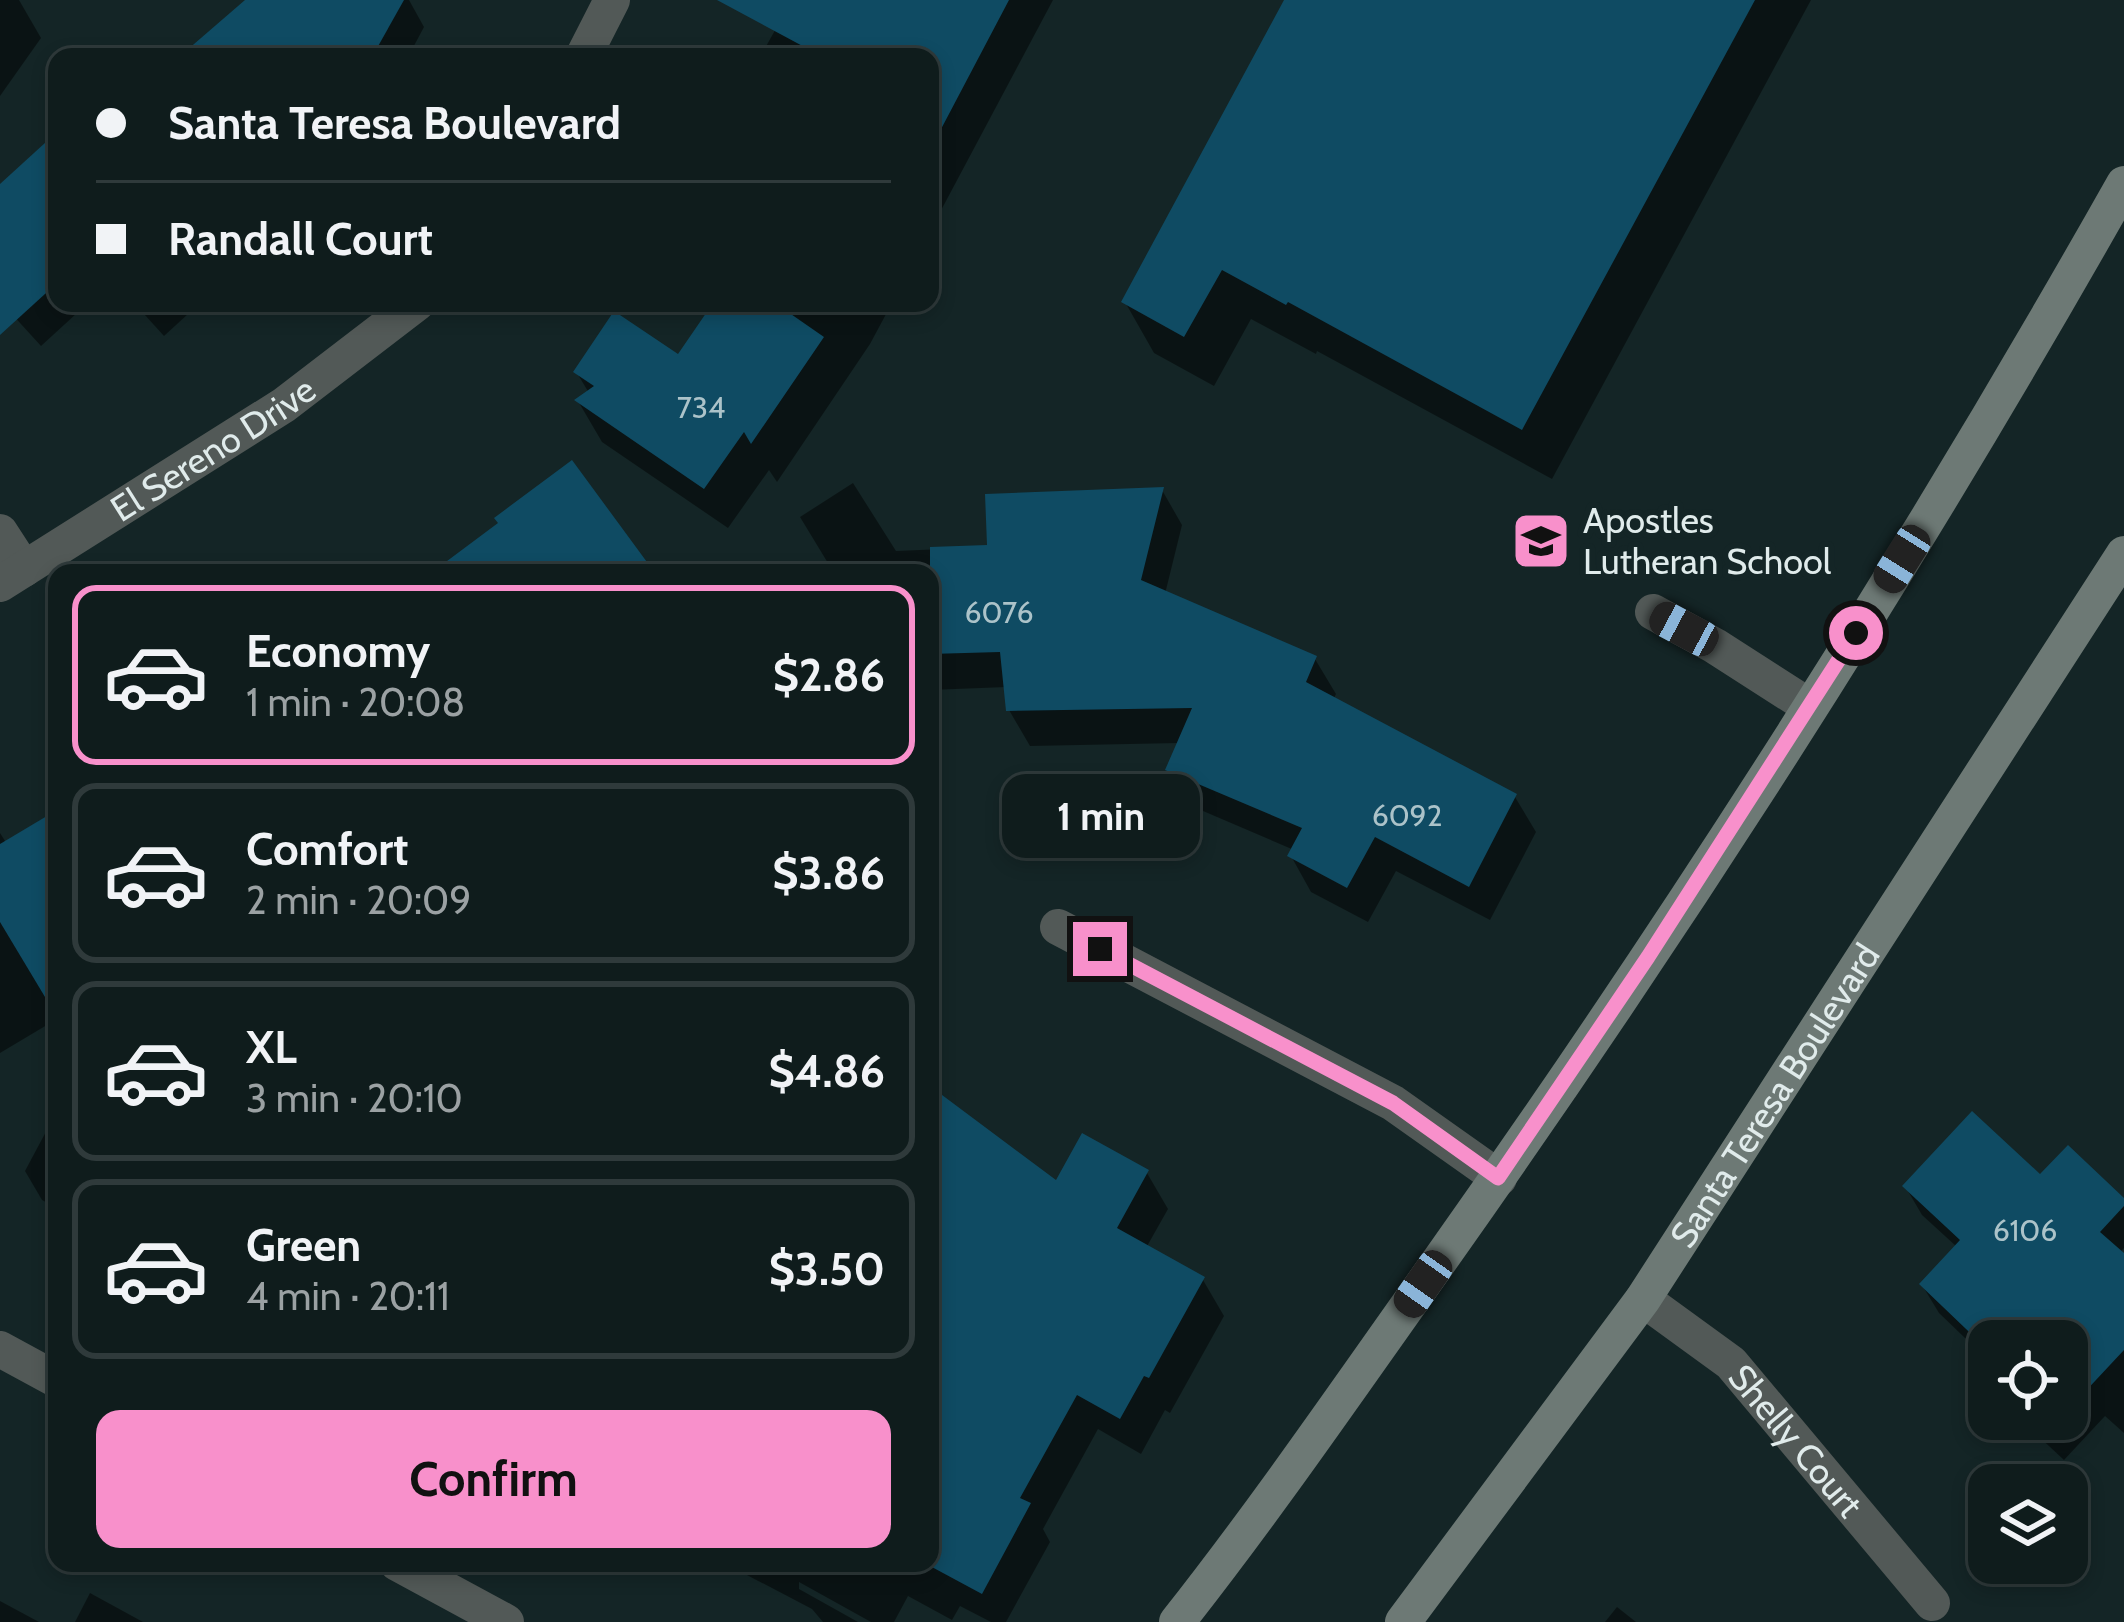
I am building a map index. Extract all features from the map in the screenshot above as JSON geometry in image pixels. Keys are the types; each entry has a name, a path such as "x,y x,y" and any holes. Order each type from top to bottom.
{"main road":[{"path":"1177,1622 1247,1533 1648,957 1810,707 2038,335 2124,184"},
{"name":"Santa Teresa Boulevard","path":"1402,1622 1643,1299 2124,554"}],"street":[{"path":"588,48 612,0"},
{"name":"El Sereno Drive","path":"12,577 284,405 405,312"},
{"path":"0,532 12,577"},
{"path":"1653,612 1810,707"},
{"path":"1058,927 1393,1103 1498,1178"},
{"name":"Shelly Court","path":"1643,1299 1731,1363 1932,1603"},
{"path":"0,1349 48,1375"},
{"path":"414,1572 506,1622"}],"building":[{"path":"245,0 404,0 377,48 189,48"},
{"path":"717,0 1009,0 939,133 939,48 806,48"},
{"path":"1284,0 1755,0 1522,430 1222,270 1184,337 1121,302"},
{"path":"48,140 48,291 0,335 0,184"},
{"path":"613,312 678,354 707,312 788,312 824,337 751,444 744,432 704,489 574,400 594,386 573,372"},
{"path":"572,460 648,564 443,564 498,523 494,518"},
{"path":"1164,487 1141,580 1317,656 1306,682 1517,794 1469,887 1375,837 1347,888 1287,856 1302,828 1165,770 1192,708 1006,711 1000,652 939,654 939,564 930,564 930,547 987,545 985,494"},
{"path":"48,815 48,1002 0,922 0,844"},
{"path":"939,1093 1056,1180 1082,1133 1149,1170 1117,1228 1205,1277 1149,1378 1144,1376 1120,1419 1077,1395 1020,1498 1031,1503 982,1594 939,1571"},
{"path":"1972,1111 2040,1174 2068,1145 2124,1198 2124,1206 2100,1232 2124,1253 2124,1350 2088,1389 2088,1320 1968,1320 1968,1331 1919,1284 1960,1240 1902,1186"}],"place":[{"name":"Apostles Lutheran School","path":"1541,541"}],"route":[{"path":"1100,949 1393,1103 1498,1178 1648,957 1856,633"}]}
